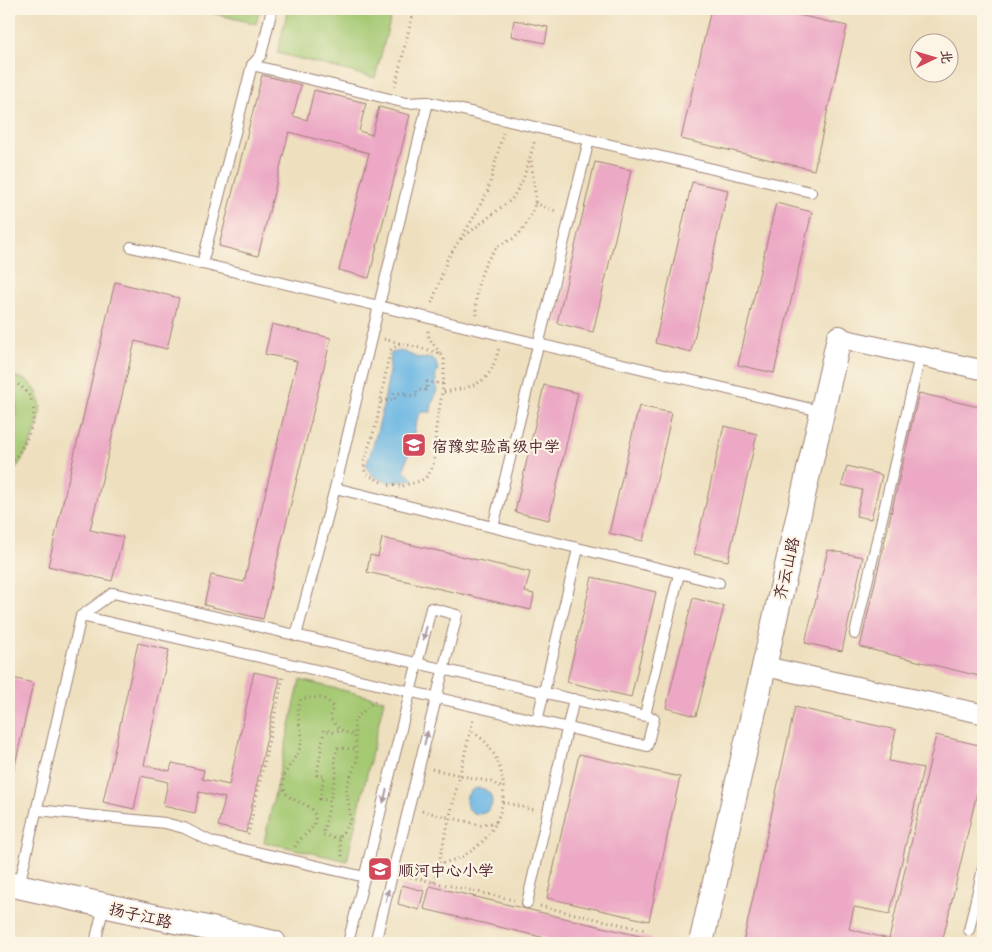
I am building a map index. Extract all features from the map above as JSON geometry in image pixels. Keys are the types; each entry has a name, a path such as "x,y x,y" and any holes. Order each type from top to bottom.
{"street":[{"name":"齐云山路","path":"701,943 820,411 839,338 983,370"},
{"path":"763,666 983,714"},
{"name":"扬子江路","path":"14,885 274,943"}],"lane":[{"path":"202,264 252,65 260,55 272,9"},
{"path":"252,65 392,100 406,103 428,102 811,192"},
{"path":"296,636 428,102"},
{"path":"493,527 589,140"},
{"path":"130,247 820,411"},
{"path":"855,634 920,356"},
{"path":"334,488 718,583"},
{"path":"536,721 578,549"},
{"path":"644,716 679,574"},
{"path":"14,885 37,810 81,616 113,593 654,718 647,746 81,616"},
{"path":"348,943 431,608 458,615 375,943"},
{"path":"526,903 574,700"},
{"path":"37,810 165,823 184,828 212,842 365,877"},
{"path":"968,930 983,868"},
{"path":"95,943 104,905"}],"path":[{"path":"392,100 414,9"},
{"path":"402,343 390,350 382,401 363,468 365,473 385,485 404,485 422,481 429,474 433,462 436,430 444,392 444,358 428,338 427,318 447,260 474,217 488,190 506,120"},
{"path":"457,242 512,198 531,160 538,128"},
{"path":"481,330 474,306 475,291 492,252 500,245 515,238 526,224 535,203 531,160"},
{"path":"535,203 570,217"},
{"path":"371,336 440,353"},
{"path":"444,392 479,383 489,375 494,367 502,336"},
{"path":"9,380 26,390 32,400 33,411 32,430 23,449 9,466"},
{"path":"382,401 395,400 394,394 406,392 406,395 417,396 417,390 427,390 427,382 444,384"},
{"path":"388,501 397,489 404,485"},
{"path":"245,850 286,663"},
{"path":"347,873 338,846 339,838 351,820 346,786 357,761 354,720 381,696 386,686"},
{"path":"295,862 298,840 311,830 316,821 314,812 309,807 290,797 284,791 283,780 302,744 297,717 301,699 321,696 328,700 333,707 330,717 340,730 355,735"},
{"path":"434,882 476,707"},
{"path":"330,801 320,799 324,776 316,775 324,730 333,732 340,730"},
{"path":"438,864 463,856 479,845 494,828 503,802 500,764 490,746 470,730"},
{"path":"339,838 323,835 336,772 336,757 338,748 356,749"},
{"path":"420,766 491,782 503,788"},
{"path":"503,802 548,813"},
{"path":"409,808 481,825 497,822"}],"green space":[{"path":"196,9 260,9 256,24"},
{"path":"288,9 393,9 375,78 277,53"},
{"path":"9,374 27,381 36,391 40,403 40,416 31,444 9,478"},
{"path":"300,680 384,700 347,861 264,842"}],"water":[{"path":"396,351 416,357 433,359 438,370 436,376 437,390 431,412 422,412 418,416 404,471 413,479 400,482 380,479 374,476 366,466 382,410 391,353"},
{"path":"9,392 17,404 14,420 9,430"},
{"path":"479,788 488,792 492,801 488,810 479,814 470,810 466,801 470,792"}],"building":[{"path":"711,9 772,9 847,26 814,170 681,139"},
{"path":"514,20 548,27 545,43 511,36"},
{"path":"262,75 301,85 293,116 307,120 314,90 366,103 359,131 372,135 379,107 410,115 369,278 339,270 369,153 289,132 258,256 219,246"},
{"path":"595,162 631,170 593,332 557,323"},
{"path":"692,182 728,190 691,352 655,343"},
{"path":"776,203 812,212 774,373 738,365"},
{"path":"115,282 179,298 167,349 135,341 90,530 123,537 112,581 48,566"},
{"path":"272,324 331,338 263,619 204,605 211,575 244,582 297,361 265,354"},
{"path":"544,385 578,393 549,520 515,512"},
{"path":"919,393 983,408 983,677 860,647"},
{"path":"639,406 672,413 643,541 609,533"},
{"path":"724,426 757,434 728,561 694,554"},
{"path":"847,466 882,475 871,519 856,516 862,490 842,485"},
{"path":"382,538 530,572 525,592 534,594 531,610 367,572 370,555 378,557"},
{"path":"828,550 863,557 842,651 805,643"},
{"path":"592,577 656,592 631,697 567,682"},
{"path":"693,598 724,606 696,716 666,708"},
{"path":"138,643 169,650 144,765 170,771 172,763 204,770 202,779 229,785 254,672 280,678 246,833 218,826 225,798 199,792 195,813 163,806 168,782 141,776 134,809 103,802"},
{"path":"9,677 33,683 10,788 9,787"},
{"path":"795,707 896,730 889,761 923,768 890,914 854,907 849,929 889,939 936,735 983,746 983,767 942,943 743,943"},
{"path":"579,754 680,777 649,921 547,898"},
{"path":"402,885 424,891 419,910 398,904"},
{"path":"430,886 652,939 651,943 566,943 424,909"}],"place":[{"name":"宿豫实验高级中学","path":"414,445"},
{"name":"顺河中心小学","path":"380,869"}]}
